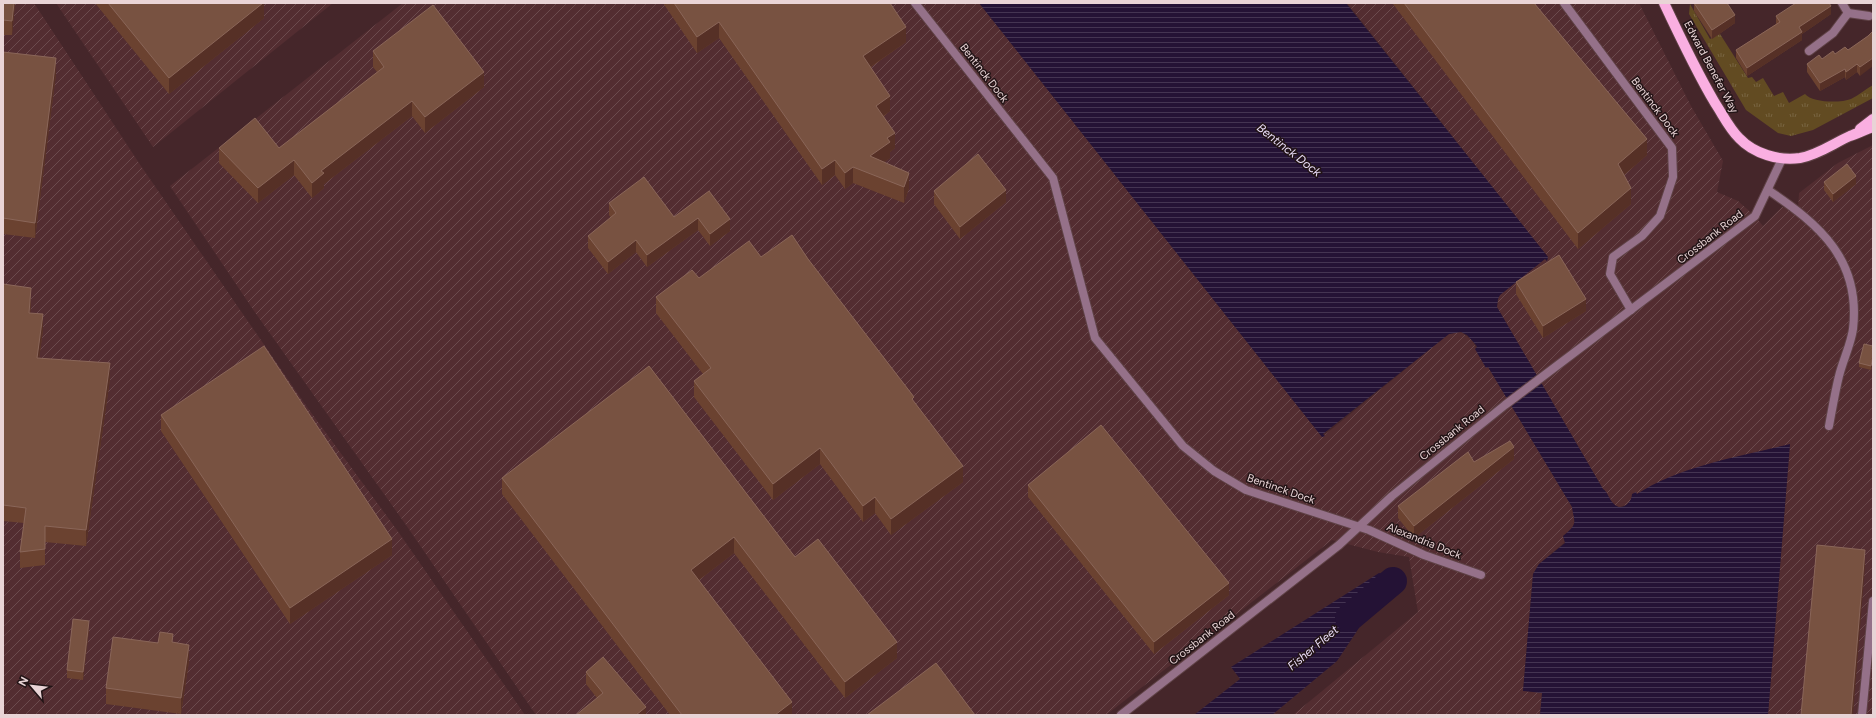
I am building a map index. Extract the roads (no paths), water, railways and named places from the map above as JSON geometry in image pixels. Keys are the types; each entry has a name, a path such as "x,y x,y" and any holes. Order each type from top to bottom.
{"main road":[{"name":"Edward Benefer Way","path":"1664,3 1703,83 1730,127 1740,140 1755,150 1769,156 1782,159 1801,158 1819,152 1850,136 1873,127"},
{"name":"Edward Benefer Way","path":"1850,136 1873,119"}],"street":[{"name":"Bentinck Dock","path":"915,3 1053,178 1095,338 1183,446 1214,471 1246,490 1359,527"},
{"name":"Bentinck Dock","path":"1564,3 1672,148 1673,177 1660,216 1642,236 1613,256 1610,274 1630,310"},
{"path":"1842,3 1848,13"},
{"path":"1848,13 1869,16"},
{"path":"1809,50 1833,33 1848,13"},
{"name":"Crossbank Road","path":"1121,715 1339,545 1392,496 1505,404 1755,216 1782,159"},
{"path":"1768,190 1798,210 1823,233 1833,245 1847,270 1854,299 1853,330 1839,376 1829,426"},
{"name":"Alexandria Dock","path":"1359,527 1424,555 1481,575"},
{"path":"1862,715 1873,601"}],"water":[{"path":"979,3 1346,3 1548,257 1547,261 1545,259 1500,295 1497,307 1612,502 1617,506 1623,507 1628,503 1632,497 1632,494 1636,492 1637,494 1672,476 1711,463 1790,444 1768,715 1540,715 1542,693 1523,691 1533,574 1539,564 1565,543 1563,536 1573,525 1574,516 1572,507 1488,367 1486,368 1475,349 1477,347 1476,345 1467,335 1461,332 1449,334 1323,434 1325,436 1322,437"},
{"path":"1379,573 1389,576 1357,631 1337,661 1272,715 1194,715 1240,679 1231,667"}],"waterway":[{"name":"Fisher Fleet","path":"1349,618 1393,581"}]}
